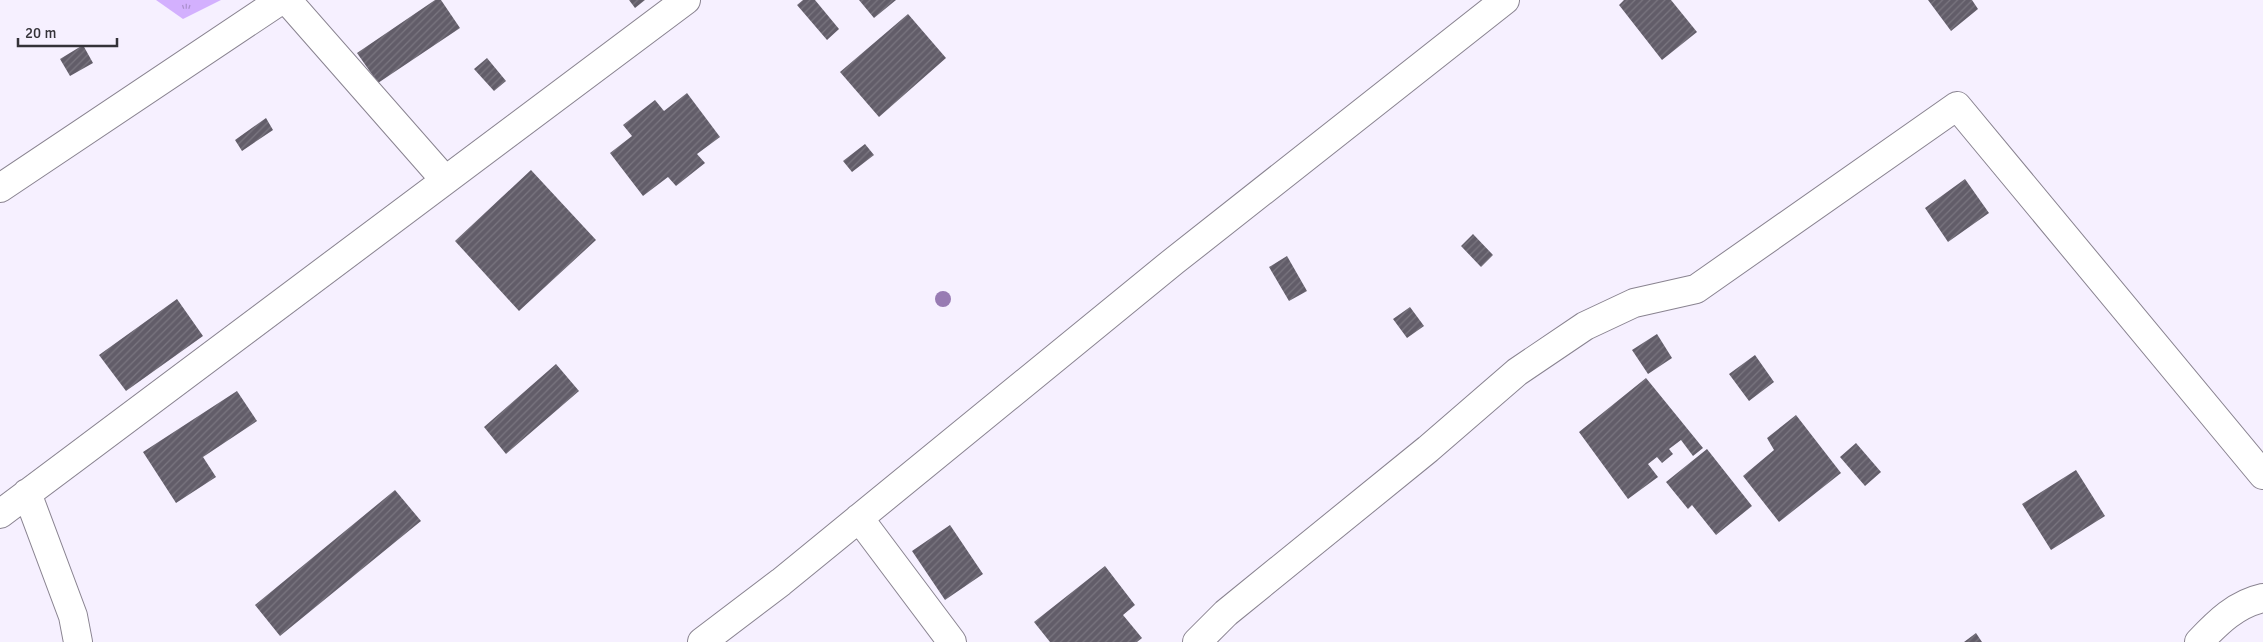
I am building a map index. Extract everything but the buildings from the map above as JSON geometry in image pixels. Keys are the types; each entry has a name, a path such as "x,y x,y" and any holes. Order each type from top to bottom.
{"street":[{"path":"0,188 281,0"},
{"path":"287,0 445,180"},
{"path":"0,514 686,0"},
{"path":"702,642 781,582 1174,261 1505,0"},
{"path":"1197,642 1226,612 1428,450 1516,372 1593,322 1634,303 1696,289 1957,106 2263,475"},
{"path":"27,493 73,616 78,642"},
{"path":"860,518 952,642"},
{"path":"2199,642 2223,617 2251,601 2263,598"}],"green space":[{"path":"156,0 221,0 183,19"}]}
